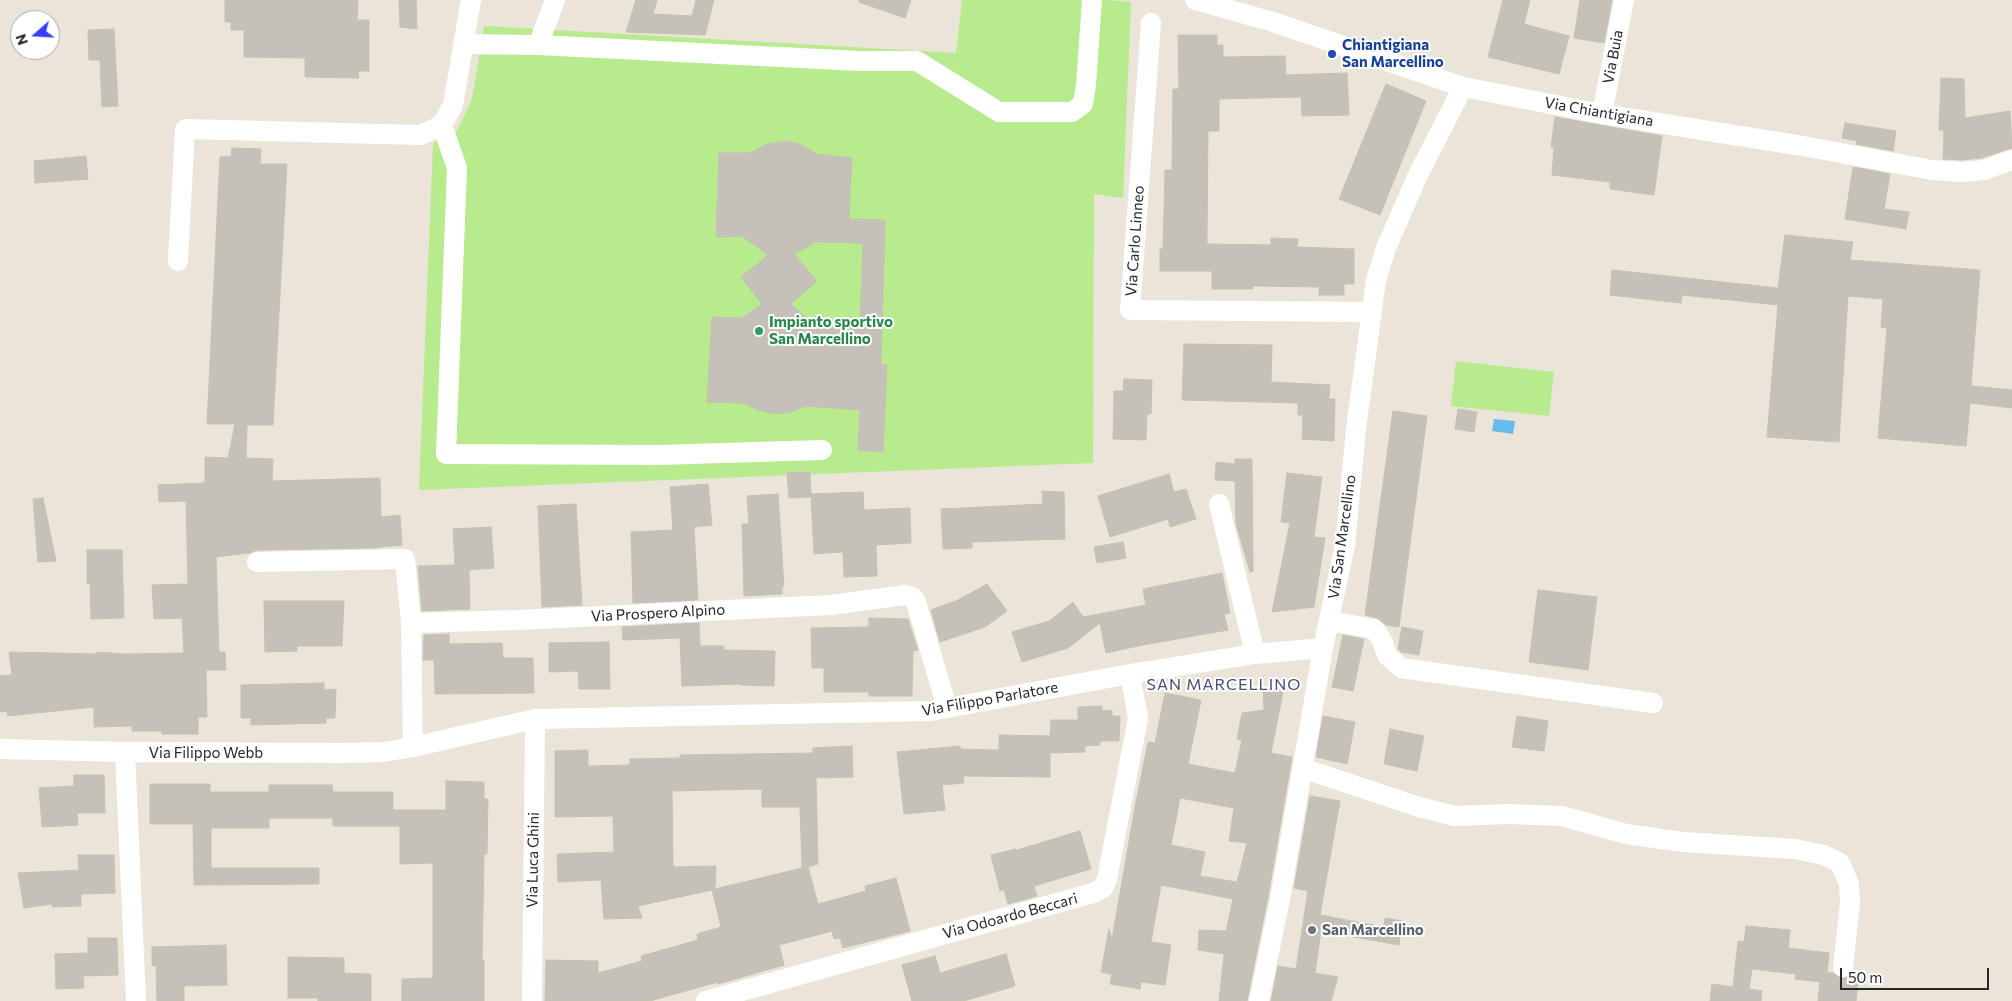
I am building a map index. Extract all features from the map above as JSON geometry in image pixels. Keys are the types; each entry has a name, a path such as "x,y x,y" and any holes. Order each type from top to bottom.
{"street":[{"path":"178,261 185,129 421,135 442,126 453,105 471,0"},
{"path":"538,45 555,0"},
{"path":"464,44 538,45 860,61 917,61 999,112 1072,112 1082,104 1086,85 1092,0"},
{"name":"Via Chiantigiana","path":"1195,0 1273,22 1463,87 1602,114 1803,146 1932,170 1962,172 1984,170 2012,160"},
{"name":"Via Buia","path":"1602,114 1624,0"},
{"name":"Via Carlo Linneo","path":"1151,23 1130,310 1371,312"},
{"name":"Via San Marcellino","path":"1259,1001 1280,900 1323,648 1345,545 1376,280 1386,248 1417,176 1463,87"},
{"path":"442,126 457,168 446,454 658,456 822,450"},
{"path":"1219,504 1256,654"},
{"path":"257,562 404,559 411,623 413,747"},
{"name":"Via Prospero Alpino","path":"411,623 518,620 832,605 905,594 912,597 916,602 947,708"},
{"path":"1330,621 1374,629 1382,640 1387,655 1401,668 1653,703"},
{"name":"Via Filippo Parlatore","path":"413,747 534,719 931,711 1130,674 1256,654 1323,648"},
{"name":"Via Odoardo Beccari","path":"706,1001 1086,895 1103,888 1107,879 1138,718 1130,674"},
{"name":"Via Luca Ghini","path":"532,1001 534,719"},
{"name":"Via Filippo Webb","path":"0,749 124,752 343,753 384,752 413,747"},
{"path":"124,752 136,1001"},
{"path":"1302,768 1419,807 1455,816 1508,814 1562,816 1626,834 1683,842 1795,849 1824,855 1840,863 1850,884 1844,967"}],"green space":[{"name":"Impianto sportivo San Marcellino","path":"962,0 1108,0 1131,2 1123,198 1094,194 1093,463 419,490 433,143 457,131 472,99 484,26 956,53"},
{"path":"1456,361 1554,372 1549,416 1451,406"}],"water":[{"path":"1494,419 1515,421 1513,434 1492,431"}],"building":[{"path":"225,0 358,0 357,20 369,20 369,71 358,71 359,78 305,77 305,58 244,57 244,30 231,30 231,22 225,22"},
{"path":"399,0 416,0 417,29 400,27"},
{"path":"636,0 657,0 653,14 692,16 696,0 714,0 705,35 626,32"},
{"path":"860,0 911,0 905,18 859,2"},
{"path":"1503,0 1530,0 1524,24 1569,36 1559,74 1488,57"},
{"path":"1580,0 1612,0 1604,43 1574,38"},
{"path":"114,29 118,106 102,107 100,60 89,60 88,30"},
{"path":"1178,35 1217,35 1217,45 1223,45 1223,57 1285,56 1286,75 1347,73 1349,115 1302,116 1301,97 1219,99 1219,131 1208,131 1207,244 1271,245 1271,238 1298,239 1297,247 1354,249 1354,284 1344,284 1344,295 1319,295 1319,287 1253,286 1253,289 1212,289 1212,271 1160,271 1160,249 1163,249 1165,170 1172,170 1173,89 1179,89"},
{"path":"1941,78 1964,79 1965,118 2010,111 2012,148 1981,158 1943,159 1944,130 1939,130"},
{"path":"1386,84 1426,101 1380,215 1339,199"},
{"path":"1555,117 1662,136 1654,195 1610,189 1610,182 1552,175 1554,147 1551,147"},
{"path":"1845,123 1896,131 1893,151 1856,144 1857,141 1842,138"},
{"path":"786,141 800,144 816,154 852,158 849,219 885,220 881,365 887,365 883,452 858,450 860,410 806,406 791,412 775,414 758,410 743,403 707,402 712,317 742,318 762,304 741,277 768,255 742,236 716,237 719,153 750,153 767,144","holes":["816,242 863,243 860,325 812,323 791,304 817,281 794,254"]},
{"path":"232,148 261,149 260,164 287,164 273,425 247,425 246,458 273,459 272,481 380,478 381,517 400,515 402,545 372,548 257,550 249,553 216,557 219,652 225,652 226,670 206,670 207,717 198,717 198,734 162,734 161,731 132,731 132,726 94,727 94,707 8,716 7,711 0,712 0,676 12,675 9,652 184,653 182,618 154,619 152,585 188,584 186,501 159,502 158,485 205,483 205,457 228,458 235,424 207,424 220,157 231,156"},
{"path":"86,156 88,179 35,183 34,161"},
{"path":"1853,167 1890,174 1884,209 1909,212 1906,229 1845,219"},
{"path":"1785,235 1853,242 1850,260 1980,270 1971,386 2012,390 2012,408 1970,403 1966,446 1878,438 1887,328 1881,327 1883,299 1848,296 1839,442 1767,437 1778,305 1682,295 1681,303 1610,295 1612,270 1778,288"},
{"path":"1184,344 1272,345 1271,382 1330,385 1329,399 1335,399 1334,441 1302,439 1303,415 1298,415 1298,403 1182,400"},
{"path":"1124,379 1152,380 1151,414 1147,414 1146,440 1113,439 1114,391 1123,391"},
{"path":"1458,409 1477,412 1474,432 1455,429"},
{"path":"1393,411 1427,416 1399,627 1386,625 1377,618 1365,615"},
{"path":"1235,459 1252,459 1253,571 1250,572 1236,524 1235,481 1215,480 1216,462 1235,464"},
{"path":"810,472 811,494 863,492 864,510 910,508 911,543 876,545 877,576 844,577 843,552 814,554 811,497 789,498 787,473"},
{"path":"1287,473 1322,477 1314,537 1325,538 1314,607 1272,612 1290,523 1281,522"},
{"path":"1169,474 1174,492 1186,489 1196,519 1170,527 1168,519 1110,537 1098,496"},
{"path":"708,484 712,525 694,527 698,600 633,603 631,532 673,530 670,487"},
{"path":"1042,491 1064,492 1065,539 972,542 972,548 943,549 941,509 1043,504"},
{"path":"778,494 784,586 782,586 782,594 744,596 742,524 749,524 747,496"},
{"path":"43,498 56,561 38,562 33,499"},
{"path":"576,504 582,605 542,607 538,506"},
{"path":"491,527 494,568 469,570 470,609 422,611 418,566 455,565 453,529"},
{"path":"1123,542 1126,558 1097,563 1094,547"},
{"path":"87,550 122,550 124,618 91,619 90,583 87,583"},
{"path":"1222,573 1230,613 1224,614 1228,630 1106,653 1100,623 1068,648 1022,662 1012,632 1049,621 1073,602 1083,617 1146,605 1143,589"},
{"path":"987,584 1007,611 985,627 940,642 931,610 958,600"},
{"path":"1538,590 1597,597 1588,670 1529,662"},
{"path":"264,601 344,601 342,646 297,646 297,651 265,652"},
{"path":"869,618 908,619 918,650 913,651 912,696 869,696 869,692 824,692 824,668 812,668 811,628 869,627"},
{"path":"699,623 700,646 724,646 724,650 775,651 774,686 741,684 682,686 680,638 623,640 622,627"},
{"path":"1402,627 1423,631 1419,655 1401,652 1398,649"},
{"path":"449,634 449,644 502,643 503,658 533,658 534,693 435,694 434,660 423,660 424,635"},
{"path":"1343,635 1364,639 1353,691 1332,687"},
{"path":"609,642 610,689 579,689 578,671 549,672 549,643"},
{"path":"324,683 324,690 336,689 335,718 326,718 326,723 251,725 251,718 241,718 241,685"},
{"path":"1263,688 1283,692 1271,753 1292,757 1268,897 1247,1001 1219,1001 1224,954 1198,950 1199,930 1226,931 1233,899 1161,885 1151,942 1171,945 1165,985 1141,982 1140,989 1110,984 1112,974 1101,972 1109,929 1112,939 1148,742 1155,743 1165,693 1201,700 1188,764 1235,773 1242,740 1237,739 1242,713 1264,710","holes":["1180,798 1234,808 1229,841 1247,843 1237,882 1200,876 1205,852 1171,845"]},
{"path":"1102,706 1102,711 1112,710 1112,716 1120,716 1119,741 1100,741 1100,745 1085,746 1085,752 1050,753 1050,777 963,776 964,783 942,785 945,810 904,814 897,752 960,746 960,749 999,750 999,735 1050,736 1051,720 1078,720 1078,707"},
{"path":"1323,716 1355,722 1347,764 1316,757"},
{"path":"1517,716 1548,721 1544,751 1512,747"},
{"path":"1390,729 1424,736 1417,771 1384,764"},
{"path":"852,746 853,777 816,778 818,864 808,867 818,904 866,891 865,886 896,878 910,931 843,948 840,938 834,939 832,931 779,945 784,965 650,1001 545,1001 546,960 598,961 598,973 642,961 641,956 698,940 697,934 721,927 712,890 638,906 642,918 604,919 601,880 558,882 557,854 614,852 613,816 555,817 555,751 588,750 588,766 630,765 630,759 680,758 680,755 813,753 813,748","holes":["762,790 762,807 800,807 802,868 715,889 716,866 673,867 672,791"]},
{"path":"74,775 104,775 105,813 77,813 78,825 42,827 39,788 74,786"},
{"path":"446,781 484,782 484,799 488,799 487,854 484,854 482,960 484,960 484,1001 402,1001 402,979 433,978 433,863 400,864 400,826 333,826 333,818 269,818 269,828 211,828 211,868 319,868 319,884 194,885 193,824 150,824 150,784 210,784 210,792 269,792 269,785 332,785 333,792 393,792 393,810 446,810"},
{"path":"1310,796 1340,801 1320,915 1384,927 1385,918 1402,921 1399,945 1321,931 1315,973 1338,977 1331,1001 1271,1001 1278,966 1296,969 1308,891 1294,888"},
{"path":"1080,831 1091,869 1034,886 1037,896 1008,904 1004,890 1000,891 991,855 1017,850"},
{"path":"78,855 114,855 115,893 81,894 81,906 52,907 52,904 24,908 18,873 79,870"},
{"path":"1746,926 1790,930 1788,948 1829,953 1827,973 1833,973 1842,979 1851,975 1859,976 1856,1001 1818,1001 1820,982 1795,979 1796,974 1752,969 1749,989 1762,991 1761,1001 1710,1001 1712,984 1733,987 1738,941 1744,942"},
{"path":"88,938 117,938 118,975 83,976 84,988 56,989 55,954 88,953"},
{"path":"226,945 227,985 184,986 184,1001 157,1001 156,965 152,966 152,947"},
{"path":"1006,954 1015,986 964,1001 912,1001 902,965 935,956 940,973"},
{"path":"288,957 344,958 344,973 371,974 371,1001 318,1001 318,998 288,998"}],"place":[{"name":"Chiantigiana San Marcellino","path":"1332,54"},
{"name":"Impianto sportivo San Marcellino","path":"759,331"},
{"name":"San Marcellino","path":"1312,930"}],"district":[{"name":"SAN MARCELLINO","path":"1224,685"}]}
